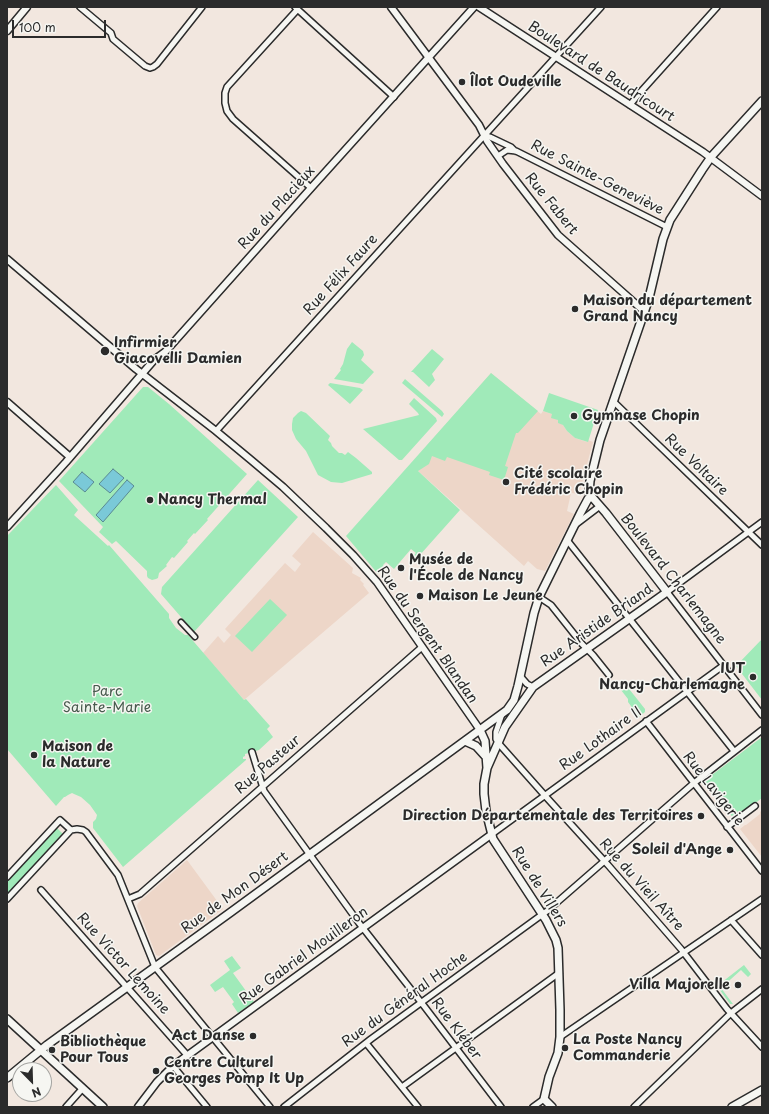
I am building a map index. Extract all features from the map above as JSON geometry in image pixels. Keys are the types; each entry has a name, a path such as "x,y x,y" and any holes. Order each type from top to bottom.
{"main road":[{"path":"520,676 539,597 588,499 592,497 589,492 589,487 600,440 645,312 667,227 677,208 711,157 762,102"},
{"name":"Boulevard Charlemagne","path":"592,497 619,529 667,592"},
{"name":"Rue Aristide Briand","path":"487,768 505,726 533,687 667,592"},
{"name":"Rue de Mon Désert","path":"7,1078 41,1050 502,714 514,700 520,676"},
{"name":"Rue de Villers","path":"480,730 485,741 487,768 484,794 492,834 495,842 552,930 556,940 559,973 560,1037 557,1058 549,1077 544,1099"},
{"path":"465,741 476,746 486,757"},
{"path":"7,1019 41,1050 80,1091 103,1107"},
{"path":"732,1107 762,1090"},
{"path":"544,1099 552,1107"}],"street":[{"path":"7,30 27,7"},
{"path":"80,7 111,33 113,39 145,66 150,68 156,64 202,7"},
{"name":"Rue Fabert","path":"391,7 479,125 487,141 558,235 645,312"},
{"name":"Rue du Placieux","path":"7,527 154,360 170,346 474,7"},
{"name":"Boulevard de Baudricourt","path":"479,7 711,157 762,196"},
{"name":"Rue Félix Faure","path":"216,430 600,7"},
{"path":"630,105 717,7"},
{"path":"311,188 233,119 227,111 224,103 227,88 296,8 394,97"},
{"name":"Rue Sainte-Geneviève","path":"484,135 511,147 516,151 667,227"},
{"name":"Rue Sainte-Geneviève","path":"498,156 507,150 516,151"},
{"path":"7,259 143,374 216,430"},
{"name":"Rue Voltaire","path":"613,401 762,545"},
{"path":"7,402 70,457"},
{"name":"Rue du Sergent Blandan","path":"216,430 283,487 353,555 377,582 480,730"},
{"path":"575,525 600,506"},
{"name":"Rue Aristide Briand","path":"667,592 762,522"},
{"path":"567,540 734,751"},
{"name":"Boulevard Charlemagne","path":"667,592 762,715"},
{"path":"539,597 551,605 582,644 594,654 609,675"},
{"path":"181,622 195,637"},
{"name":"Rue Pasteur","path":"128,899 140,894 422,647"},
{"name":"Rue Lothaire II","path":"492,834 724,665"},
{"path":"520,676 527,684 533,687"},
{"path":"498,742 496,732 502,714"},
{"name":"Rue Lavigerie","path":"646,722 762,871"},
{"name":"Rue du Général Hoche","path":"284,1107 366,1043 542,914 694,783 762,730"},
{"name":"Rue du Vieil Aître","path":"498,742 684,952 731,1013 762,1047"},
{"name":"Rue Kléber","path":"252,752 264,792 363,928 501,1107"},
{"path":"728,827 755,806"},
{"path":"7,877 60,820 71,830"},
{"path":"7,898 71,830 77,829 86,832 118,875 155,967 270,1107"},
{"name":"Rue Gabriel Mouilleron","path":"138,1107 157,1082 173,1066 492,834"},
{"name":"Rue Victor Lemoine","path":"41,890 188,1055"},
{"path":"560,1037 762,899"},
{"path":"731,920 762,955"},
{"path":"402,1087 559,973"},
{"path":"634,1107 731,1013 762,989"},
{"path":"366,1043 418,1107"},
{"path":"173,1066 207,1107"},
{"path":"66,1107 80,1091"},
{"path":"533,1107 544,1099"}],"shaded area":[{"name":"Cité scolaire Frédéric Chopin","path":"491,373 541,414 543,411 552,414 575,438 593,442 579,494 571,493 567,511 574,514 545,571 537,569 528,561 524,566 418,471 423,450"},
{"path":"313,532 353,568 352,573 361,578 360,580 369,593 244,700 203,653 218,636 224,643 231,635 225,629 285,563 295,572 301,564 292,556"},
{"path":"762,810 762,857 740,829 760,814"},
{"path":"187,860 223,909 159,956 156,955 137,906 138,903"}],"green space":[{"path":"352,342 363,351 364,355 361,360 374,372 363,384 334,379 341,370 340,369 347,349"},
{"path":"432,349 444,359 432,374 435,380 429,387 413,372 411,372"},
{"path":"491,373 538,411 518,433 516,433 505,466 508,467 504,480 489,475 490,472 447,457 445,461 432,456 429,464 418,471 460,510 419,556 413,556 416,553 411,549 394,569 386,562 378,574 346,536"},
{"path":"405,379 442,411 444,414 442,417 402,383"},
{"path":"330,383 360,388 363,390 350,404 328,385"},
{"name":"Nancy Thermal","path":"143,387 148,387 169,404 247,474 207,519 208,520 187,541 188,542 174,558 172,557 166,565 167,566 159,573 158,578 152,580 148,578 147,571 116,541 112,544 99,532 103,527 59,481"},
{"name":"Gymnase Chopin","path":"549,393 598,410 588,442 575,438 563,425 558,423 558,420 551,418 552,414 543,411"},
{"path":"414,398 436,418 437,421 402,460 399,460 363,429 419,415 409,404"},
{"path":"301,411 306,413 330,436 328,440 339,453 345,455 348,452 372,472 372,474 342,483 331,482 318,475 306,451 296,439 292,430 293,418"},
{"path":"258,480 298,517 194,632 161,594 162,587"},
{"name":"Parc Sainte-Marie","path":"56,485 78,510 74,515 108,546 109,545 169,614 169,618 176,628 185,635 188,635 244,700 246,699 270,726 267,729 273,737 259,750 245,754 243,759 246,760 123,867 93,828 93,822 97,815 90,805 81,797 72,793 64,797 56,806 7,749 7,536"},
{"path":"270,599 287,615 252,652 235,636"},
{"name":"IUT Nancy-Charlemagne","path":"762,639 762,700 736,666"},
{"path":"622,680 645,709 645,712 639,717 621,690 624,687 620,681"},
{"path":"762,737 762,798 734,819 704,781"},
{"path":"57,828 63,834 7,894 7,882"},
{"path":"232,956 241,968 233,973 254,1002 238,1013 232,1004 234,1002 223,987 215,992 210,985 230,970 224,961"},
{"path":"744,965 751,974 748,977 741,970 721,988 733,1004 730,1004 717,986"}],"water":[{"path":"113,469 124,478 110,493 99,484"},
{"path":"82,472 94,482 85,492 73,482"},
{"path":"127,480 134,486 103,522 96,515"}],"place":[{"name":"Îlot Oudeville","path":"462,82"},
{"name":"Maison du département Grand Nancy","path":"575,309"},
{"name":"Infirmier Giacovelli Damien","path":"105,351"},
{"name":"Gymnase Chopin","path":"574,416"},
{"name":"Cité scolaire Frédéric Chopin","path":"506,482"},
{"name":"Nancy Thermal","path":"150,500"},
{"name":"Musée de l'École de Nancy","path":"401,568"},
{"name":"Maison Le Jeune","path":"420,596"},
{"name":"IUT Nancy-Charlemagne","path":"753,677"},
{"name":"Maison de la Nature","path":"34,755"},
{"name":"Direction Départementale des Territoires","path":"701,816"},
{"name":"Soleil d'Ange","path":"730,850"},
{"name":"Villa Majorelle","path":"738,985"},
{"name":"Act Danse","path":"253,1036"},
{"name":"La Poste Nancy Commanderie","path":"565,1048"},
{"name":"Bibliothèque Pour Tous","path":"52,1050"},
{"name":"Centre Culturel Georges Pomp It Up","path":"156,1071"}]}
